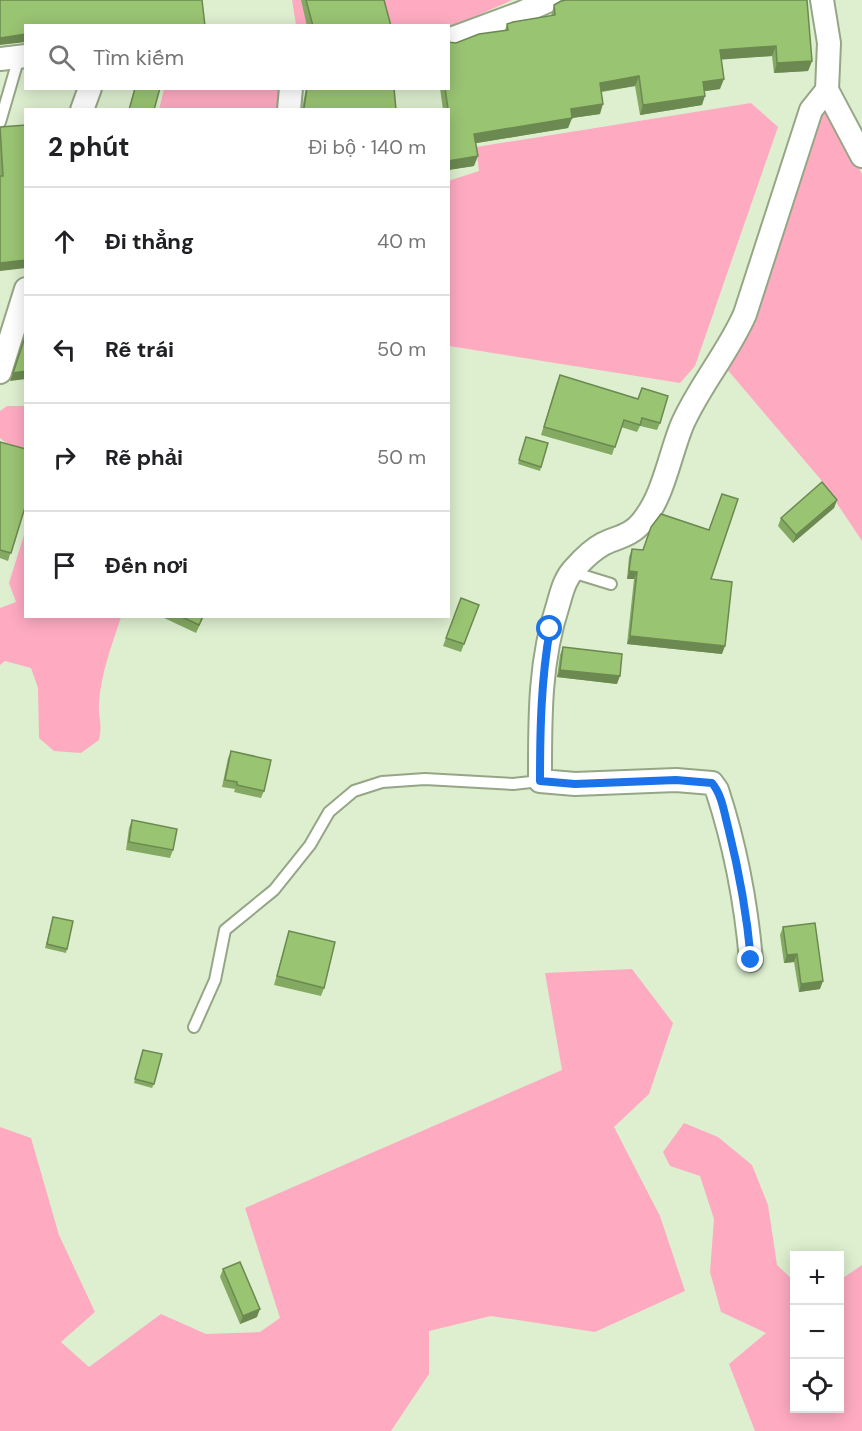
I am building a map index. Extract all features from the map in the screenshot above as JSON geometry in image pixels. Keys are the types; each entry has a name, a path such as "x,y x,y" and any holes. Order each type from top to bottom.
{"street":[{"path":"450,39 550,0"},
{"path":"822,0 829,43 827,90 862,156"},
{"path":"82,108 89,90"},
{"path":"289,108 291,90"},
{"path":"751,960 748,925 735,855 717,790 712,783 676,780 575,784 540,781 543,666 550,629 567,578 588,554 604,543 630,534 642,522 655,500 682,425 698,393 735,337 745,314 812,110 827,90"},
{"path":"0,372 24,295"}],"lane":[{"path":"0,122 15,57"},
{"path":"572,572 611,584"},
{"path":"194,1027 215,980 225,930 274,890 310,845 329,812 354,791 382,782 425,779 513,784 540,781"}],"shaded area":[{"path":"292,0 512,0 450,28 450,24 296,24"},
{"path":"164,90 286,90 283,108 159,108"},
{"path":"751,103 778,127 695,366 680,383 450,346 450,180 479,171 476,147"},
{"path":"825,106 862,174 862,541 822,481 726,368 815,114"},
{"path":"7,406 24,406 24,449 6,443 0,438 0,411"},
{"path":"24,535 24,618 121,618 102,681 99,703 101,729 99,740 81,753 54,751 39,738 38,688 31,668 5,661 0,665 0,608 16,602 9,583"},
{"path":"632,969 673,1023 649,1094 614,1127 660,1216 685,1291 595,1332 491,1316 429,1331 429,1374 391,1431 0,1431 0,1127 31,1138 59,1235 95,1312 61,1342 89,1367 161,1314 206,1334 260,1332 280,1318 245,1208 562,1070 545,973"},
{"path":"684,1123 718,1137 752,1165 768,1205 777,1265 790,1277 790,1413 844,1413 844,1277 862,1265 862,1431 755,1431 729,1364 766,1333 721,1312 710,1272 714,1219 700,1176 670,1166 663,1152"}],"building":[{"path":"0,0 202,0 205,24 24,24 24,34 0,38"},
{"path":"306,0 384,0 390,24 312,24"},
{"path":"807,0 812,61 777,63 776,46 720,50 724,79 703,82 705,96 643,105 639,76 600,83 603,104 571,109 572,118 474,134 478,156 450,161 450,108 448,108 445,90 450,90 450,42 456,43 479,34 508,30 507,24 513,22 555,15 554,5 561,1"},
{"path":"134,90 159,90 155,108 130,108"},
{"path":"307,90 394,90 396,108 304,108"},
{"path":"24,125 24,260 0,263 0,176 3,176 0,127"},
{"path":"24,340 24,371 13,373"},
{"path":"560,375 638,399 642,388 668,396 660,423 642,418 640,425 624,420 615,447 544,427"},
{"path":"526,437 548,443 541,467 519,460"},
{"path":"0,442 24,448 24,511 11,553 0,550"},
{"path":"822,482 837,500 796,535 781,518"},
{"path":"722,494 738,499 711,579 732,582 725,646 630,636 637,572 629,571 632,549 643,550 651,527 661,514 709,530"},
{"path":"461,598 479,605 464,644 446,638"},
{"path":"184,618 202,618 199,625"},
{"path":"563,647 622,654 620,676 560,670"},
{"path":"231,751 271,760 264,791 225,780"},
{"path":"132,820 177,829 173,850 129,842"},
{"path":"53,917 73,921 67,949 47,944"},
{"path":"815,923 823,981 801,984 797,954 787,955 783,927"},
{"path":"289,931 335,942 324,988 277,976"},
{"path":"143,1050 162,1054 154,1084 135,1079"},
{"path":"240,1262 260,1309 243,1316 223,1269"}],"route":[{"path":"550,629 543,666 540,781 575,784 676,780 712,783 723,808 735,855 748,925 751,960"}]}
